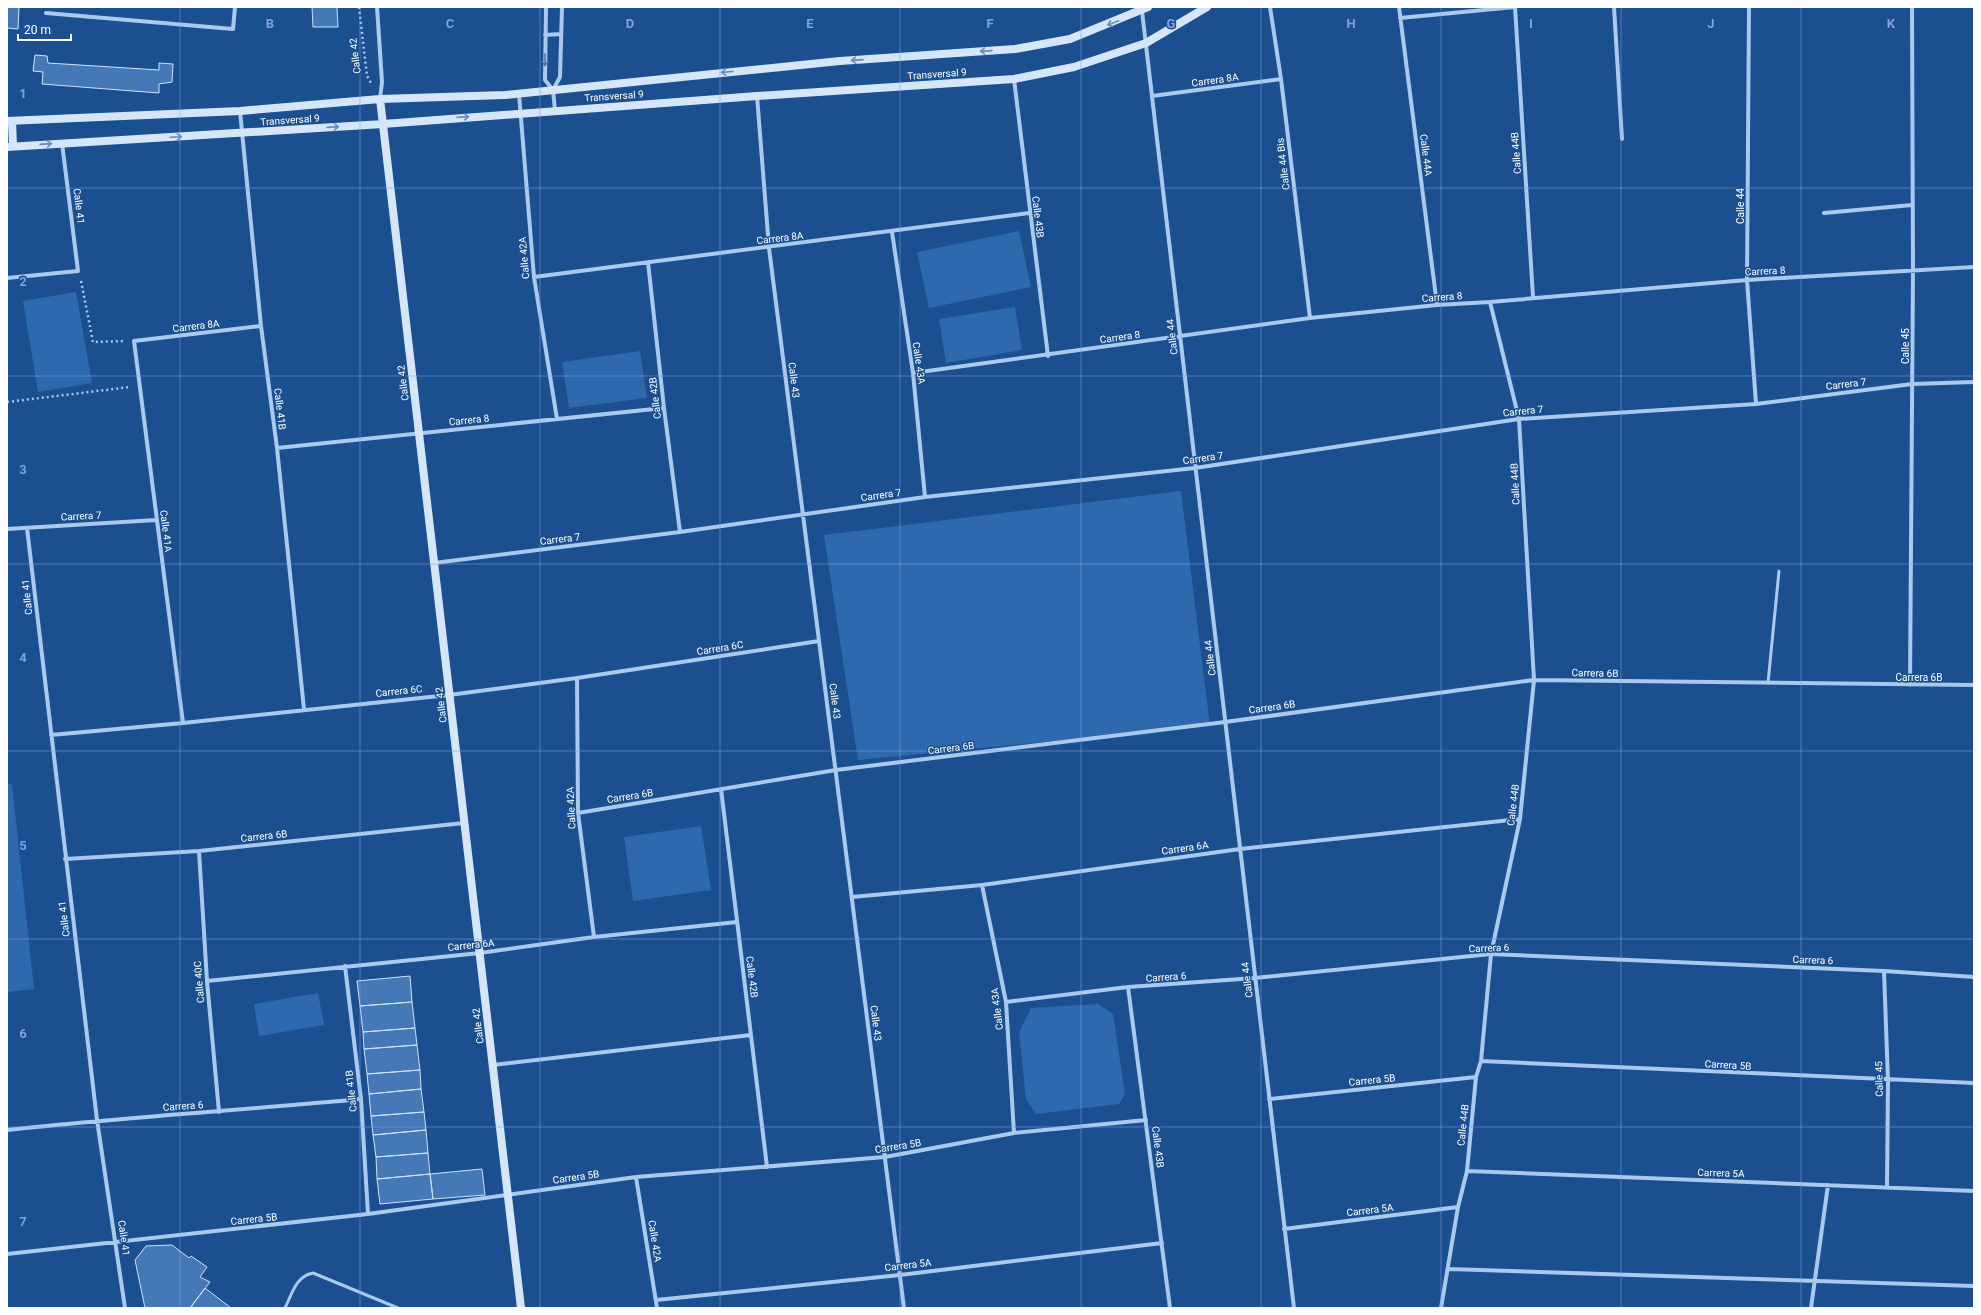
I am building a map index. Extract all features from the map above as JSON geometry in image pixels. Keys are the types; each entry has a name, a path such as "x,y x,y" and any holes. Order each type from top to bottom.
{"street":[{"path":"46,13 233,29 235,7"},
{"name":"Calle 42","path":"377,7 382,82 380,99 521,1308"},
{"path":"546,7 545,80 553,90 555,110"},
{"path":"553,90 560,77 562,7"},
{"name":"Transversal 9","path":"10,146 383,124 555,110 1014,79 1074,67 1146,43 1207,7"},
{"name":"Calle 44 Bis","path":"1270,7 1281,79 1310,318"},
{"name":"Calle 44A","path":"1399,7 1437,305"},
{"path":"1400,18 1515,7"},
{"name":"Calle 44B","path":"1515,7 1533,297"},
{"path":"1614,7 1622,139"},
{"name":"Calle 44","path":"1748,7 1747,280 1756,404"},
{"name":"Calle 45","path":"1910,685 1913,270 1912,7"},
{"name":"Transversal 9","path":"10,121 240,111 380,99 519,93 840,61 1015,49 1070,39 1144,8"},
{"name":"Calle 44","path":"1144,8 1152,96 1294,1308"},
{"path":"545,35 561,34"},
{"name":"Calle 43B","path":"1014,79 1029,213 1048,356"},
{"name":"Carrera 8A","path":"1152,96 1281,79"},
{"name":"Calle 42A","path":"519,93 534,277 557,419"},
{"name":"Calle 43","path":"757,96 770,248 904,1308"},
{"name":"Calle 41B","path":"240,111 261,326 277,448 304,709"},
{"path":"10,121 10,146"},
{"name":"Calle 41","path":"62,143 78,271"},
{"path":"1824,213 1912,205"},
{"name":"Carrera 8A","path":"534,277 770,248 1029,213"},
{"name":"Calle 43A","path":"892,232 913,373 925,497"},
{"name":"Calle 42B","path":"648,262 664,408 680,532"},
{"name":"Carrera 8","path":"913,373 1048,356 1310,318 1437,305 1490,302 1533,297 1747,280 1974,267"},
{"path":"7,278 78,271"},
{"name":"Calle 44B","path":"1441,1308 1449,1268 1458,1207 1467,1170 1476,1077 1481,1061 1491,954 1520,819 1534,680 1519,419 1490,302"},
{"name":"Carrera 8A","path":"134,341 261,326"},
{"name":"Calle 41A","path":"134,341 141,386 156,520 183,723"},
{"name":"Carrera 7","path":"434,563 680,532 925,497 1195,468 1519,419 1756,404 1912,384 1974,382"},
{"name":"Carrera 8","path":"277,448 664,408"},
{"name":"Carrera 7","path":"7,529 156,520"},
{"name":"Calle 41","path":"27,528 96,1120 125,1308"},
{"name":"Carrera 6C","path":"51,735 183,723 450,694 577,678 819,641"},
{"name":"Calle 42A","path":"577,678 578,813 594,936"},
{"name":"Carrera 6B","path":"578,813 836,770 1225,722 1534,680 1974,685"},
{"name":"Calle 42B","path":"721,789 767,1167"},
{"name":"Carrera 6A","path":"852,897 982,884 1240,849 1520,819"},
{"name":"Carrera 6B","path":"65,859 199,851 464,823"},
{"name":"Calle 40C","path":"199,851 207,981 219,1112"},
{"name":"Calle 43A","path":"982,884 1006,1002 1014,1133"},
{"name":"Carrera 6A","path":"207,981 480,953 594,936 737,922"},
{"name":"Carrera 6","path":"1006,1002 1128,988 1255,978 1491,954 1884,971 1974,977"},
{"name":"Calle 41B","path":"345,966 361,1099 368,1214"},
{"name":"Calle 45","path":"1884,971 1888,1081 1887,1188"},
{"name":"Calle 43B","path":"1128,988 1170,1308"},
{"path":"493,1065 751,1034"},
{"name":"Carrera 5B","path":"1481,1061 1888,1081 1974,1083"},
{"name":"Carrera 5B","path":"1269,1099 1476,1077"},
{"name":"Carrera 6","path":"7,1130 96,1120 219,1112 361,1099"},
{"name":"Carrera 5B","path":"7,1254 368,1214 636,1177 885,1157 1014,1133 1146,1120"},
{"name":"Carrera 5A","path":"1467,1170 1974,1191"},
{"name":"Calle 42A","path":"636,1177 657,1308"},
{"path":"1811,1308 1828,1185"},
{"name":"Carrera 5A","path":"1284,1229 1458,1207"},
{"name":"Carrera 5A","path":"656,1300 900,1274 1162,1243"},
{"path":"1449,1268 1974,1286"}],"lane":[{"path":"1768,683 1779,571"},
{"path":"285,1308 299,1279 305,1275 313,1274 398,1308"}],"path":[{"name":"Calle 42","path":"359,7 367,76 380,99"},
{"path":"78,271 94,342 134,341"},
{"path":"7,402 141,386"}],"shaded area":[{"path":"1019,231 1031,287 929,308 917,252"},
{"path":"76,292 92,383 38,392 23,301"},
{"path":"1015,307 1022,350 946,363 939,319"},
{"path":"640,351 647,398 569,408 562,362"},
{"path":"1181,491 1210,726 858,760 824,535"},
{"path":"7,784 12,784 34,989 7,992"},
{"path":"701,826 711,890 633,901 624,837"},
{"path":"318,993 324,1025 259,1036 254,1004"},
{"path":"1098,1004 1113,1014 1125,1094 1119,1104 1036,1114 1026,1099 1019,1032 1031,1008"}],"building":[{"path":"7,7 19,7 18,29 7,28"},
{"path":"312,7 337,7 338,27 313,27"},
{"path":"35,55 47,56 48,63 159,70 159,63 173,64 172,82 159,84 159,93 42,84 43,72 33,71"},
{"path":"410,976 412,1002 360,1006 357,981"},
{"path":"412,1002 415,1028 363,1032 360,1006"},
{"path":"415,1028 417,1045 364,1049 363,1032"},
{"path":"417,1045 420,1070 367,1074 364,1049"},
{"path":"420,1070 421,1089 369,1094 367,1074"},
{"path":"421,1089 424,1112 371,1116 369,1094"},
{"path":"424,1112 426,1130 373,1135 371,1116"},
{"path":"426,1130 428,1153 376,1157 373,1135"},
{"path":"428,1153 430,1174 377,1179 376,1157"},
{"path":"482,1169 485,1195 433,1199 430,1174"},
{"path":"430,1174 433,1199 380,1204 377,1179"},
{"path":"172,1245 189,1258 191,1256 207,1267 200,1277 210,1282 190,1308 145,1308 135,1260 146,1246"},
{"path":"205,1288 231,1308 190,1308"}]}
